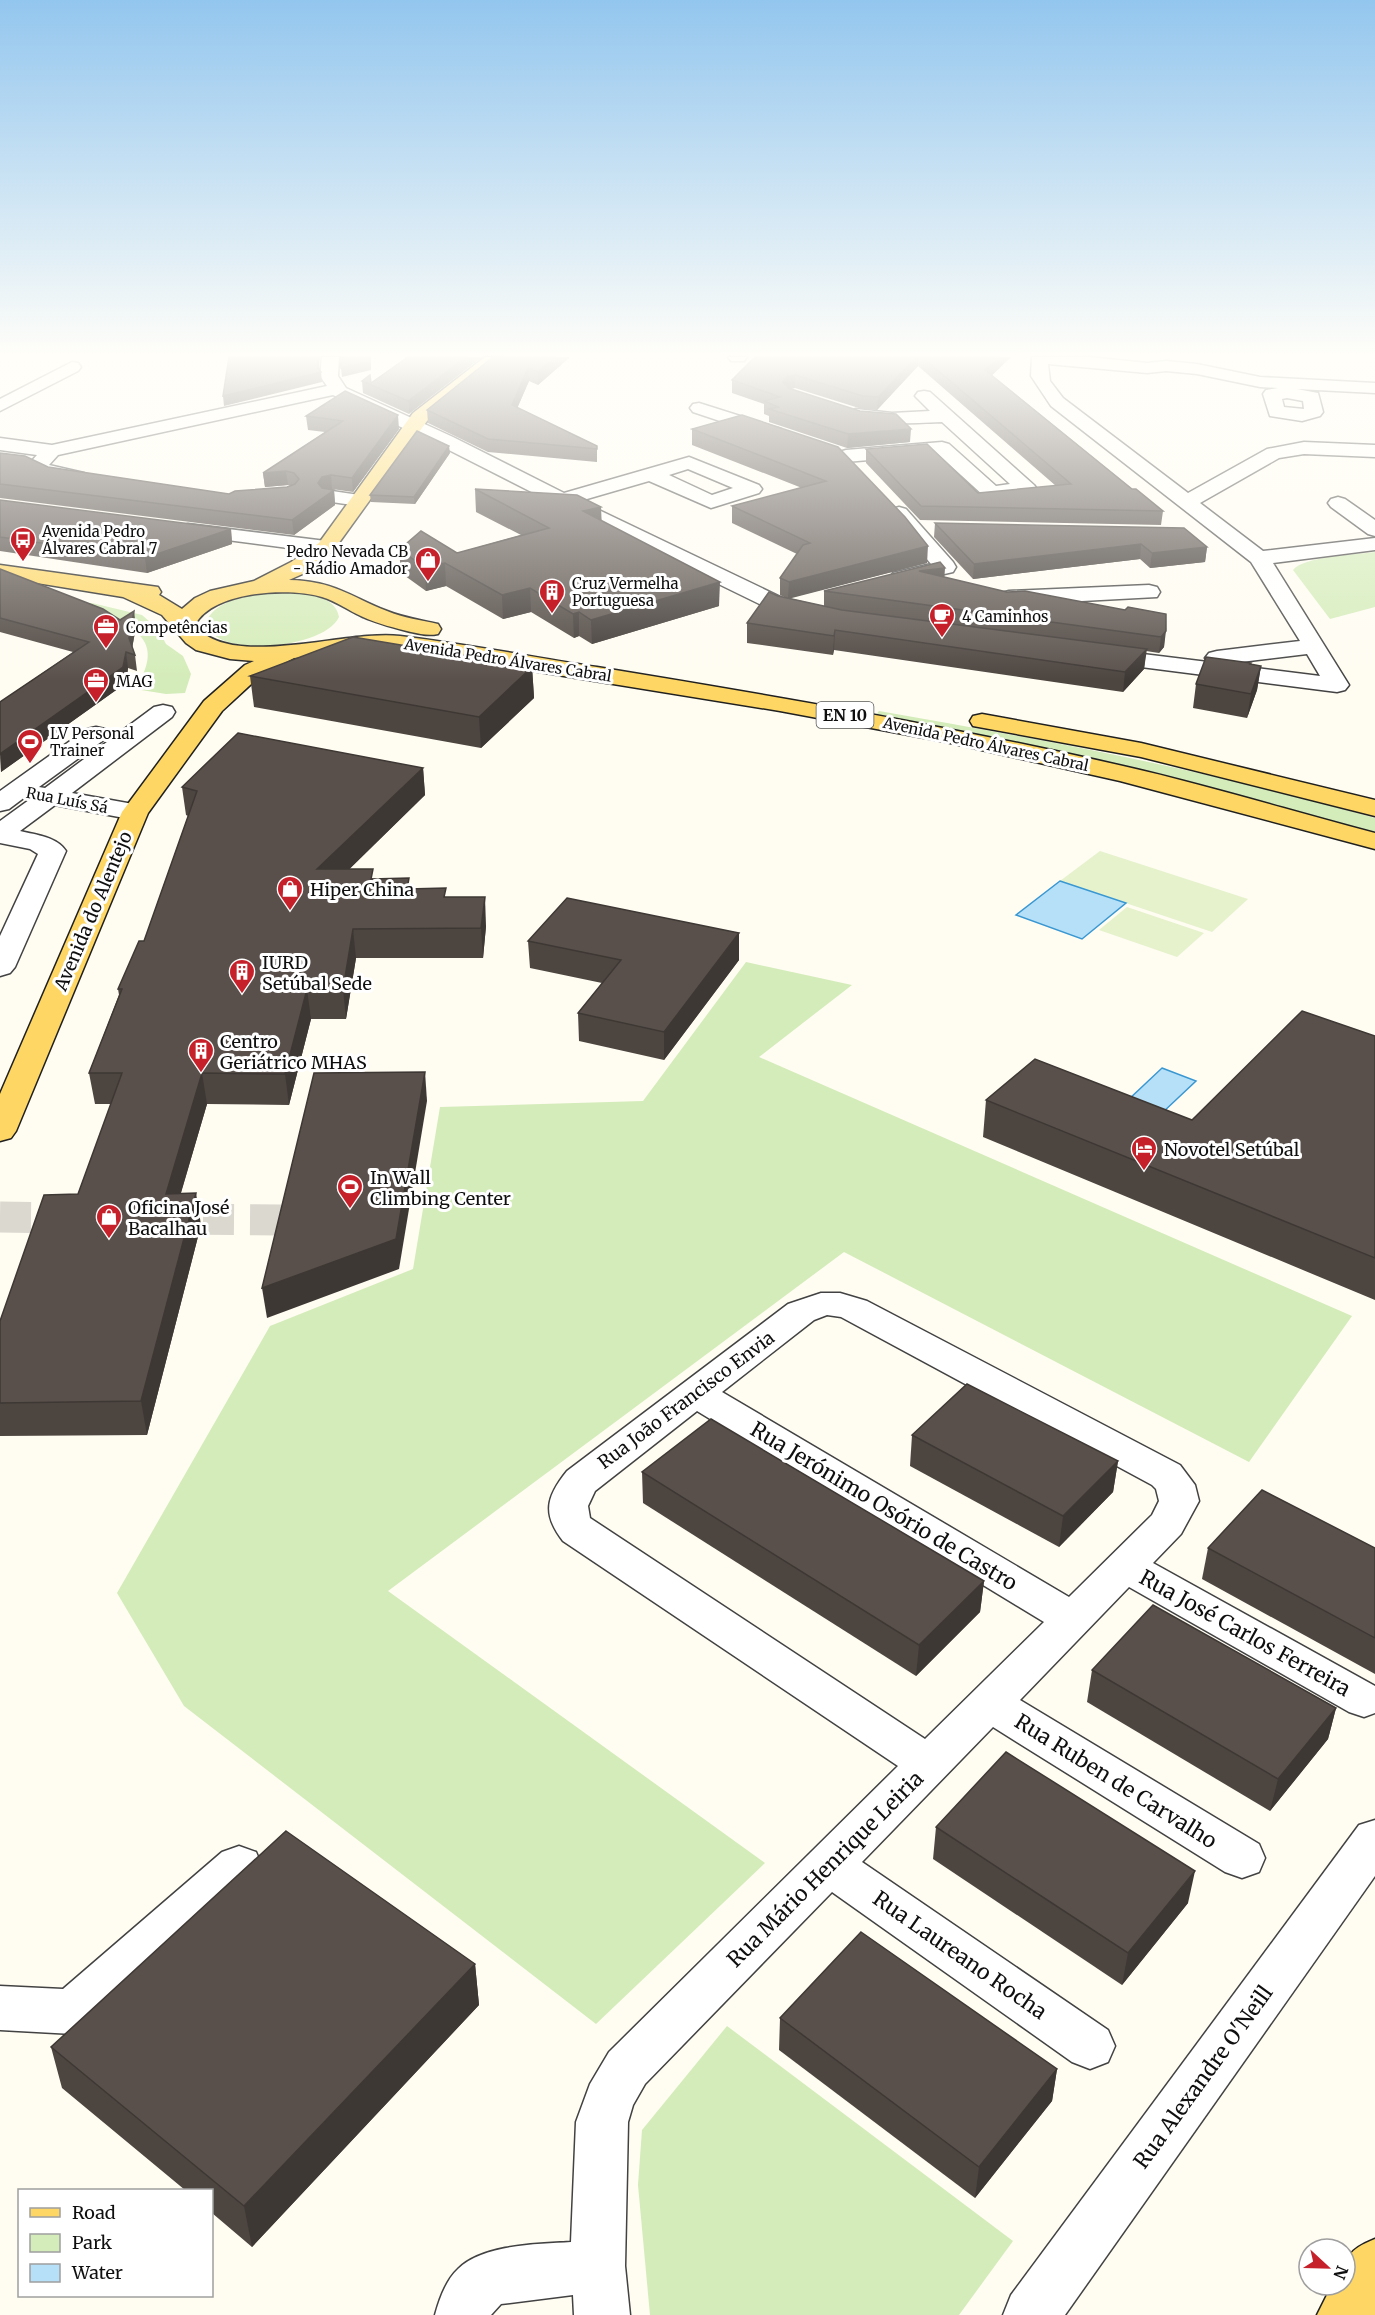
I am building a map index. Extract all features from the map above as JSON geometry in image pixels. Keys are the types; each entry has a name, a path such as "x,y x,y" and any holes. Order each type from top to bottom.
{"main road":[{"path":"240,591 299,567 326,547 384,465"},
{"path":"326,547 326,565 330,578 346,600"},
{"name":"Avenida Pedro Álvares Cabral","path":"0,571 128,591 184,594 301,587 323,590 398,622 435,630 1089,740 1225,770 1375,808"},
{"name":"Avenida Pedro Álvares Cabral","path":"128,591 170,611 184,624 188,633 202,644 219,650 241,654 368,642 416,645 836,713 1057,759 1329,828 1375,842"},
{"name":"Avenida Pedro Álvares Cabral","path":"184,624 191,612 208,601 240,591"},
{"name":"Avenida Pedro Álvares Cabral","path":"298,650 329,642 346,633 355,623 357,613 346,600"},
{"path":"202,644 214,675 213,706"},
{"name":"Avenida do Alentejo","path":"0,1131 135,812 213,706 253,670 298,650"},
{"path":"1345,2315 1375,2266"}],"street":[{"path":"38,465 51,473 95,479"},
{"path":"493,465 786,608 823,608"},
{"path":"854,465 861,472"},
{"path":"961,465 991,492 1027,489 1001,465"},
{"path":"1082,653 1337,685 1315,646 1258,558 1139,465"},
{"path":"1187,502 1253,465"},
{"path":"562,500 651,474"},
{"path":"877,584 951,573 883,496"},
{"path":"332,497 359,500"},
{"path":"1338,503 1375,530"},
{"path":"171,528 326,547"},
{"path":"913,528 936,528"},
{"path":"1194,534 1229,535"},
{"path":"1258,558 1375,544"},
{"path":"988,591 1006,598 1151,601"},
{"path":"1165,664 1315,646"},
{"path":"0,834 163,712 135,706 6,794"},
{"name":"Rua Luís Sá","path":"6,794 49,797 135,812"},
{"path":"0,834 38,843 53,851 0,967"},
{"name":"Rua João Francisco Envia","path":"929,1764 577,1531 572,1526 568,1504 570,1496 581,1481 801,1312 821,1304 846,1306 1166,1475 1175,1485 1180,1496 1177,1508 1167,1524"},
{"name":"Rua Jerónimo Osório de Castro","path":"696,1393 1072,1619"},
{"name":"Rua Mário Henrique Leiria","path":"463,2315 469,2299 477,2289 496,2278 600,2291 602,2122 610,2093 627,2068 1167,1524"},
{"name":"Rua José Carlos Ferreira","path":"1125,1566 1364,1700"},
{"name":"Rua Ruben de Carvalho","path":"990,1703 1242,1858"},
{"name":"Rua Alexandre O'Neill","path":"1031,2315 1375,1839"},
{"name":"Rua Laureano Rocha","path":"830,1865 1090,2046"},
{"path":"0,2008 73,2012 239,1866"}],"green space":[{"path":"1375,552 1375,607 1330,619 1293,570 1299,565 1319,559"},
{"path":"270,593 300,593 321,598 336,608 339,617 330,628 313,637 270,646 247,646 227,642 213,634 206,622 217,608 225,604"},
{"path":"92,603 142,615 158,629 166,644 183,656 191,674 185,693 166,694 135,689 145,670 148,655 145,642 137,632 125,625 78,606"},
{"path":"879,711 1066,745 1190,771 1314,801 1375,818 1375,833 1126,768 875,716"},
{"path":"1100,851 1248,899 1212,932 1060,881"},
{"path":"1127,907 1204,933 1177,957 1099,930"},
{"path":"746,962 852,985 759,1057 1352,1316 1249,1462 844,1252 388,1591 765,1863 596,2024 184,1706 117,1593 270,1326 413,1269 440,1107 643,1101"},
{"path":"727,2026 1013,2241 959,2315 650,2315 638,2185 642,2130"}],"water":[{"path":"1060,881 1126,903 1082,939 1016,915"},
{"path":"1162,1068 1196,1081 1161,1114 1127,1101"}],"building":[{"path":"0,465 44,465 229,494 235,491 287,487 295,484 299,479 294,473 286,471 263,473 275,465 361,465 352,478 331,475 322,477 318,483 322,488 334,490 292,520 0,484"},
{"path":"392,465 436,465 414,497 370,495"},
{"path":"785,465 855,465 905,517 928,546 789,582 780,578 803,545 810,543 732,506 826,481"},
{"path":"881,465 949,465 978,493 1071,484 1049,465 1102,465 1163,511 921,506"},
{"path":"475,489 577,495 601,507 583,511 720,582 591,620 579,612 573,614 530,588 502,595 445,563 425,567 399,550 421,531 457,553 549,528"},
{"path":"0,500 231,529 145,558 0,537"},
{"path":"935,523 1184,528 1207,547 1152,553 1141,544 974,564"},
{"path":"940,562 945,568 919,571 1007,592 1025,591 1125,610 1128,607 1166,614 1166,631 1161,637 824,591"},
{"path":"0,569 103,609 120,620 134,611 129,638 135,655 126,652 123,667 0,754 0,702 89,642 0,618"},
{"path":"769,592 842,610 1147,649 1125,672 835,630 834,636 747,623"},
{"path":"353,637 532,667 479,717 250,676"},
{"path":"1206,657 1261,666 1251,694 1196,684"},
{"path":"238,733 423,768 317,869 373,869 371,879 409,878 407,889 446,888 444,897 485,897 481,928 353,929 343,989 307,989 285,1074 202,1073 166,1194 196,1193 141,1401 0,1403 0,1321 44,1195 78,1194 122,1073 89,1073 122,989 118,989 139,941 144,941 197,791 182,787"},
{"path":"567,898 739,933 664,1032 578,1013 621,960 528,941"},
{"path":"1302,1011 1375,1036 1375,1258 986,1100 1035,1059 1192,1120"},
{"name":"In Wall Climbing Center","path":"425,1072 396,1239 262,1288 314,1073"},
{"path":"967,1384 1118,1461 1063,1516 912,1435"},
{"path":"711,1419 984,1581 919,1645 642,1472"},
{"path":"1262,1490 1375,1548 1375,1638 1208,1548"},
{"path":"1153,1605 1336,1708 1278,1779 1092,1670"},
{"path":"1006,1752 1195,1871 1128,1953 936,1827"},
{"path":"286,1831 475,1964 244,2206 51,2047"},
{"path":"861,1932 1057,2069 979,2167 780,2018"}],"tunnel":[{"path":"0,1217 81,1218"},
{"path":"156,1219 289,1220"}],"place":[{"name":"Avenida Pedro Álvares Cabral 7","path":"23,563"},
{"name":"Pedro Nevada CB - Rádio Amador","path":"428,583"},
{"name":"Cruz Vermelha Portuguesa","path":"552,615"},
{"name":"4 Caminhos","path":"942,639"},
{"name":"Competências","path":"106,650"},
{"name":"MAG","path":"96,704"},
{"name":"LV Personal Trainer","path":"30,765"},
{"name":"Hiper China","path":"290,912"},
{"name":"IURD Setúbal Sede","path":"242,995"},
{"name":"Centro Geriátrico MHAS","path":"201,1074"},
{"name":"Novotel Setúbal","path":"1144,1172"},
{"name":"In Wall Climbing Center","path":"350,1210"},
{"name":"Oficina José Bacalhau","path":"109,1240"}]}
